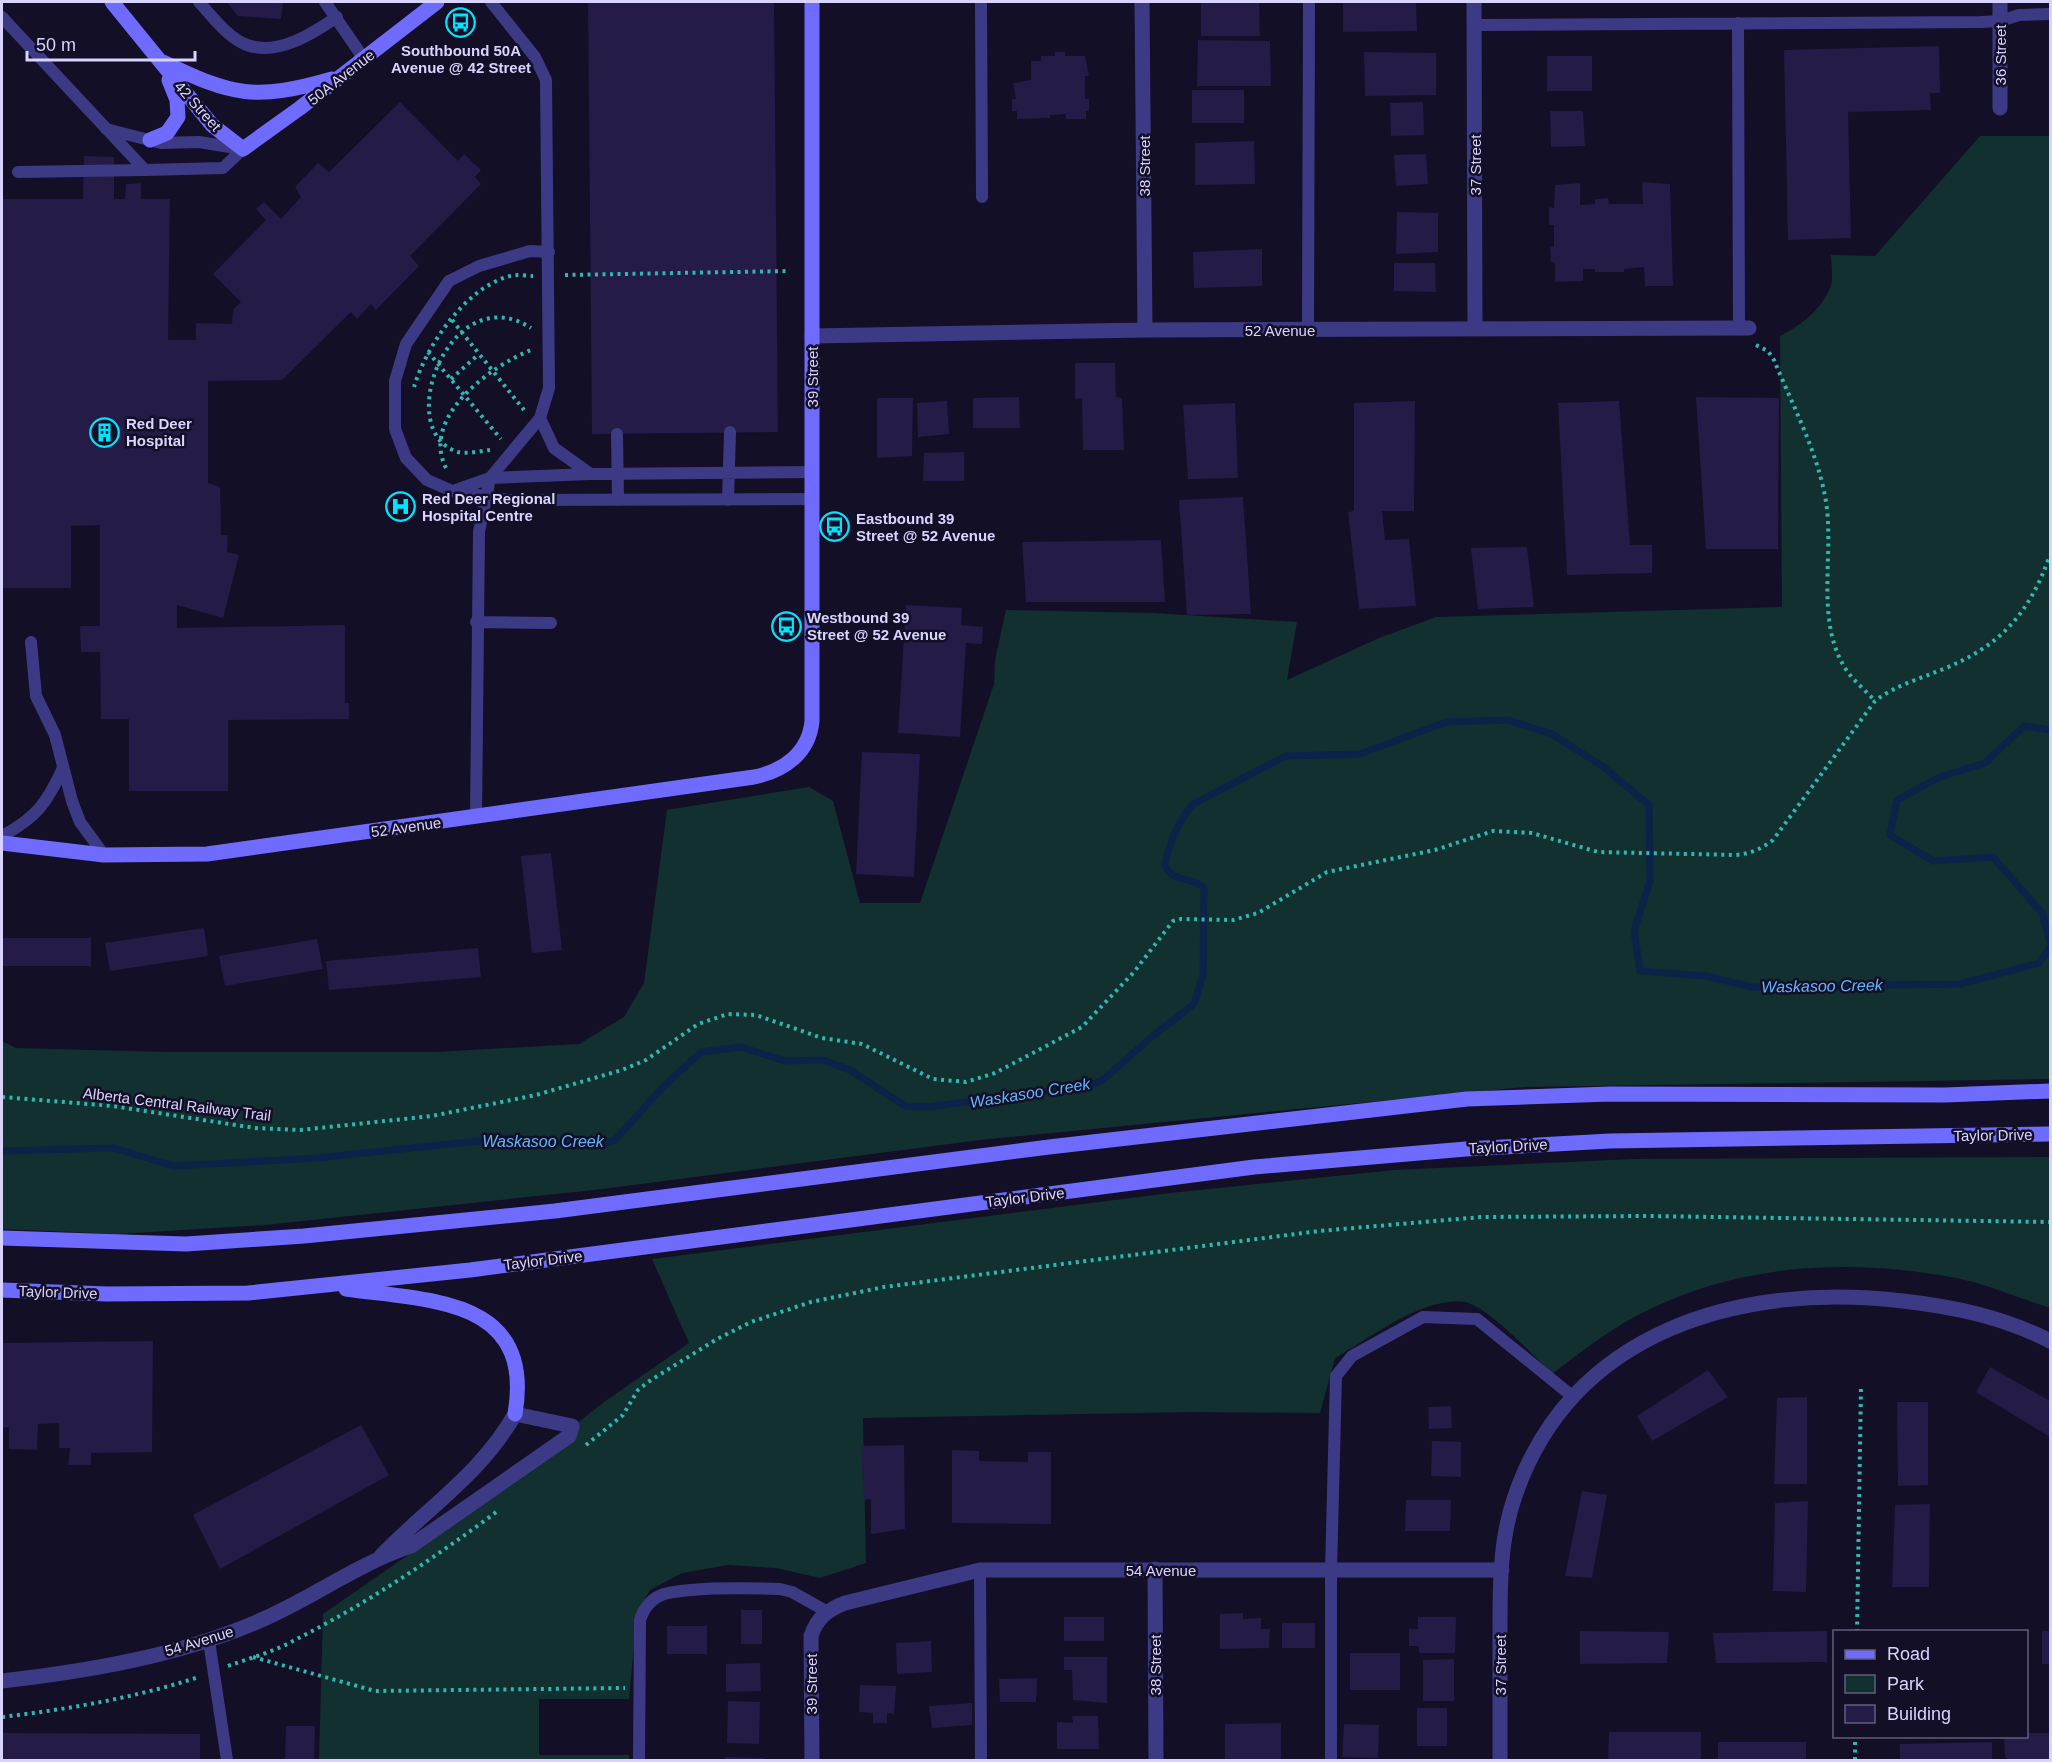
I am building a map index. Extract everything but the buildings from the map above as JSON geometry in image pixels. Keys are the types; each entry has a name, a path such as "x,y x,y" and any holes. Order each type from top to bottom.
{"main road":[{"name":"42 Street","path":"112,2 212,125 243,149"},
{"name":"50A Avenue","path":"243,149 437,2"},
{"name":"39 Street","path":"802,750 811,735 813,721 812,2"},
{"name":"42 Street","path":"158,59 209,84 239,93 271,93 340,77"},
{"path":"150,140 172,129 179,109 171,83 158,59"},
{"name":"52 Avenue","path":"2,843 104,855 207,854 754,777 783,768 802,750"},
{"path":"2,1238 186,1244 304,1236 555,1211 1049,1147 1467,1099 1610,1094 1945,1095 2050,1091"},
{"name":"Taylor Drive","path":"2,1290 107,1294 248,1293 470,1270 1301,1163 1466,1149 1610,1141 2050,1134"},
{"path":"322,1285 449,1304 489,1322 504,1337 515,1359 519,1389 515,1414"}],"street":[{"name":"38 Street","path":"1142,2 1145,330"},
{"name":"37 Street","path":"1474,2 1475,328"},
{"name":"36 Street","path":"2000,2 2000,108"},
{"name":"52 Avenue","path":"812,336 1145,330 1744,328"},
{"name":"37 Street","path":"1500,1761 1502,1570 1506,1530 1536,1444 1572,1396 1612,1360 1670,1328 1745,1305 1792,1298 1834,1296 1930,1304 2005,1321 2050,1341"},
{"name":"54 Avenue","path":"2,1680 136,1660 209,1641 260,1621 381,1556 411,1546 560,1442 572,1433 572,1426 567,1423 515,1414 490,1452 469,1475 381,1556"},
{"name":"38 Street","path":"1155,1569 1156,1761"},
{"name":"54 Avenue","path":"826,1611 845,1603 980,1570 1502,1570"},
{"name":"39 Street","path":"812,1761 811,1636 815,1625 826,1611"}],"lane":[{"path":"199,2 223,28 247,45 274,46 305,38 337,17"},
{"path":"325,2 364,59"},
{"path":"476,817 476,548 490,478 540,418 549,388 546,80 535,57 491,2"},
{"path":"981,2 982,197"},
{"path":"1308,330 1309,2"},
{"path":"1475,25 2000,21 2019,15 2050,14"},
{"path":"2,17 104,129 145,170"},
{"path":"1738,23 1744,328"},
{"path":"104,129 161,143 199,142 243,149"},
{"path":"18,172 223,168 243,149"},
{"path":"549,252 530,251 488,263 449,281 406,344 395,381 395,429 406,458 427,480 452,491 509,500 813,499"},
{"path":"540,418 554,448 570,462 590,474"},
{"path":"728,500 730,432"},
{"path":"617,434 618,500"},
{"path":"452,491 490,478 590,474 813,472"},
{"path":"476,622 551,623"},
{"path":"31,642 36,696 55,735 80,822 104,855"},
{"path":"2,836 15,829 49,800 63,768"},
{"path":"1331,1761 1331,1571 1336,1376 1352,1356 1423,1317 1477,1319 1572,1396"},
{"path":"980,1570 981,1761"},
{"path":"639,1761 638,1688 643,1610 653,1599 664,1594 748,1588 780,1589 792,1592 826,1611"},
{"path":"209,1641 227,1761"}],"path":[{"path":"413,389 420,367 452,320 486,288 511,275 790,271"},
{"path":"532,276 532,286"},
{"path":"494,450 459,452 442,442 433,431 428,405 434,373 461,332 476,322 500,315 521,321 531,328"},
{"path":"531,317 531,359"},
{"path":"452,320 524,410"},
{"path":"1744,328 1753,344 1763,347 1774,360 1817,467 1826,500 1829,603 1834,643 1848,672 1875,701 1893,690 1949,667 2003,633 2033,598 2050,555"},
{"path":"452,473 444,466 442,442 447,421 463,395 491,371 531,350"},
{"path":"429,352 503,441"},
{"path":"451,380 479,354"},
{"path":"519,417 527,401"},
{"path":"486,460 508,433"},
{"name":"Alberta Central Railway Trail","path":"2,1097 113,1106 255,1128 300,1130 432,1116 536,1095 622,1070 651,1057 698,1024 728,1014 756,1015 822,1038 862,1044 933,1078 966,1082 995,1073 1082,1027 1134,972 1170,924 1177,919 1225,920 1258,913 1327,872 1435,850 1493,831 1521,831 1586,850 1634,854 1746,855 1773,840 1875,701"},
{"path":"638,1390 693,1351 752,1322 841,1293 1318,1231 1481,1216 2050,1221"},
{"path":"1857,1630 1861,1386"},
{"path":"253,1657 375,1691 638,1688"},
{"path":"1855,1738 1855,1761"}],"green space":[{"path":"1980,136 2050,136 2050,1079 1525,1087 980,1140 603,1189 265,1225 118,1234 2,1229 2,1041 16,1048 165,1052 435,1052 579,1044 624,1017 644,983 667,810 809,787 833,801 860,903 920,903 994,684 995,660 1006,610 1154,613 1297,622 1287,680 1379,638 1436,617 1782,607 1780,336 1809,316 1826,296 1832,280 1831,255 1875,256"},
{"path":"2050,1157 2050,1307 1991,1287 1956,1278 1916,1272 1836,1267 1796,1269 1718,1284 1680,1296 1619,1326 1552,1374 1510,1333 1474,1305 1464,1302 1448,1302 1431,1306 1397,1321 1335,1358 1320,1413 1192,1412 863,1418 866,1563 820,1578 776,1568 728,1565 682,1573 650,1590 637,1614 629,1699 539,1699 539,1755 629,1755 629,1760 319,1760 323,1614 437,1535 604,1402 689,1343 652,1259 1170,1193 1394,1170 1633,1159"}],"waterway":[{"name":"Waskasoo Creek","path":"2,1151 114,1148 173,1166 317,1158 507,1138 586,1145 603,1144 615,1140 662,1088 701,1052 741,1047 785,1061 823,1060 850,1070 905,1106 927,1107 1090,1086 1104,1079 1149,1039 1194,1004 1203,975 1204,888 1173,875 1165,866 1175,833 1193,804 1286,756 1360,754 1446,722 1508,720 1552,734 1602,766 1649,805 1650,881 1634,931 1640,971 1706,976 1752,987 1960,984 2039,963 2050,947"},
{"name":"Waskasoo Creek","path":"2050,730 2024,726 1985,763 1940,777 1897,800 1890,835 1933,861 1993,857 2042,913 2050,941"}],"place":[{"name":"Southbound 50A Avenue @ 42 Street","path":"461,23"},
{"name":"Red Deer Hospital","path":"105,432"},
{"name":"Red Deer Regional Hospital Centre","path":"401,507"},
{"name":"Eastbound 39 Street @ 52 Avenue","path":"835,527"},
{"name":"Westbound 39 Street @ 52 Avenue","path":"786,626"}]}
